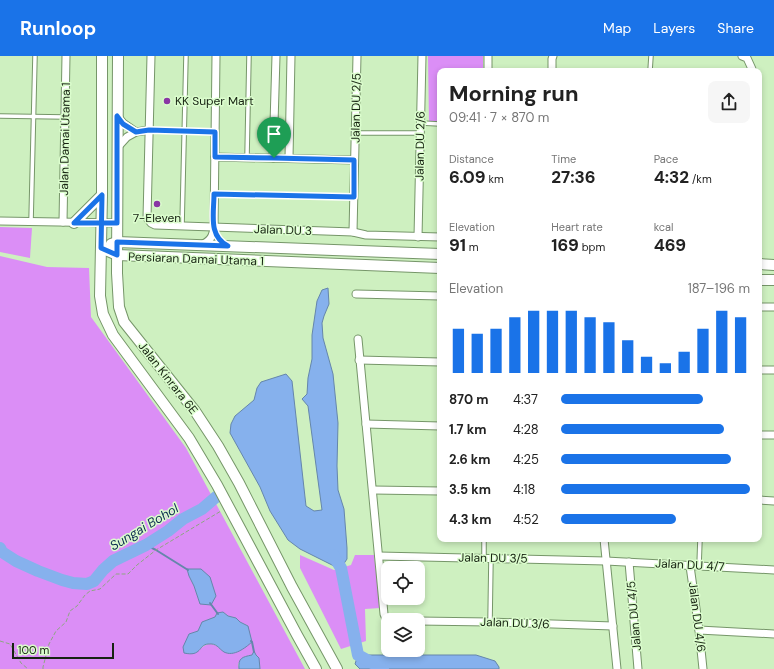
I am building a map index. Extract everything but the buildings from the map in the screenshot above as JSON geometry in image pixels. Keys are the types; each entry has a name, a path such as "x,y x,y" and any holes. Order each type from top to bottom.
{"street":[{"name":"Jalan Damai Utama 1","path":"63,222 66,56"},
{"name":"Jalan Kinrara 6E","path":"102,56 102,223 100,296 103,314 113,335 189,438 217,485 316,669"},
{"name":"Jalan Kinrara 6E","path":"118,56 117,273 119,307 124,322 195,411 218,446 337,669"},
{"path":"117,148 127,138 136,132 149,130 151,56"},
{"path":"201,245 208,241 213,235 214,227 216,56"},
{"path":"274,158 276,56"},
{"path":"289,158 292,56"},
{"name":"Jalan DU 2/5","path":"353,232 357,56"},
{"name":"Jalan DU 2/6","path":"418,237 422,56"},
{"path":"488,56 488,68"},
{"path":"552,68 552,58 554,56"},
{"path":"742,56 747,58 752,68"},
{"path":"117,116 123,124 136,132"},
{"name":"Jalan DU 3","path":"149,130 147,218 155,225 353,232 366,236 437,237"},
{"path":"215,157 354,160"},
{"path":"74,223 102,195"},
{"path":"0,221 117,223 130,238 138,243"},
{"path":"214,227 216,236 221,242 228,246"},
{"name":"Persiaran Damai Utama 1","path":"101,248 117,242 437,254"},
{"name":"Persiaran Damai Utama 1","path":"101,248 117,255 437,268"},
{"path":"117,273 134,256"},
{"path":"762,264 774,265"},
{"path":"762,280 774,280"},
{"path":"356,294 437,296"},
{"path":"762,307 774,307"},
{"path":"358,339 384,613"},
{"path":"359,360 437,362"},
{"path":"762,370 774,370"},
{"path":"366,424 437,426"},
{"path":"762,435 774,435"},
{"path":"373,490 437,491"},
{"path":"762,500 774,500"},
{"path":"604,542 617,669"},
{"name":"Jalan DU 3/5","path":"379,556 606,561"},
{"name":"Jalan DU 4/7","path":"606,561 774,570"},
{"name":"Jalan DU 4/5","path":"629,562 638,669"},
{"name":"Jalan DU 4/6","path":"690,566 703,669"},
{"name":"Jalan DU 3/6","path":"425,621 613,626"},
{"path":"699,630 774,634"}],"lane":[{"path":"31,222 35,56"},
{"path":"182,226 186,56"},
{"path":"247,157 249,56"},
{"path":"650,68 651,56"},
{"path":"0,116 65,117"},
{"path":"421,124 437,124"},
{"path":"149,130 215,132"},
{"path":"355,133 420,133"},
{"path":"214,194 354,197"},
{"path":"485,542 488,558 490,622"},
{"path":"699,566 700,542"}],"path":[{"path":"43,669 50,644 56,631 66,622 70,611 77,606 85,595 90,591 100,589 116,574 128,574 156,550 228,506"},
{"path":"0,641 10,644 21,663 28,669"}],"shaded area":[{"path":"428,56 483,56 483,68 437,68 437,122 429,122"},
{"path":"0,227 32,228 30,258 0,252"},
{"path":"0,256 47,267 89,268 91,317 186,448 305,669 260,669 260,664 252,655 244,657 238,664 239,669 0,669","holes":["189,576 216,596 200,604","223,612 248,626 224,652 217,646 211,644 208,644 198,651 189,634 198,631 202,622 215,617 217,613"]},
{"path":"300,555 334,570 351,565 355,555 374,555 380,608 365,609 366,641 341,649 300,568"}],"water":[{"path":"328,288 329,304 322,323 323,338 333,374 338,423 338,490 344,509 347,548 347,559 341,568 300,549 288,540 270,511 260,487 230,433 231,424 235,416 254,400 257,388 261,382 286,374 292,381 306,506 314,511 322,510 308,406 302,399 307,394 308,378 312,359 312,335 317,301 322,290"},
{"path":"187,569 201,569 210,577 216,596 211,605 200,604"},
{"path":"223,612 248,626 252,642 235,653 224,652 215,645 208,644 203,646 197,652 190,654 184,653 183,647 189,634 198,631 202,622 215,617 217,613"},
{"path":"254,651 259,658 260,669 239,669 240,660 246,656 252,655"},
{"path":"358,655 381,655 381,657 425,657 425,655 476,655 495,661 499,669 360,669 355,664"}],"waterway":[{"name":"Sungai Bohol","path":"0,548 2,552 16,561 38,571 73,583 87,584 94,581 113,561 146,545 183,519 202,509 216,497"},
{"path":"146,545 188,570"},
{"name":"Sungai Bohol","path":"333,555 341,568 358,655 383,669"},
{"path":"210,603 218,614"},
{"path":"251,641 254,652"}],"place":[{"name":"KK Super Mart","path":"167,101"},
{"name":"7-Eleven","path":"157,204"}],"route":[{"path":"274,158 215,157 215,132 149,130 136,132 123,124 117,116 117,223 102,223 74,223 102,195 102,223 101,248 117,255 117,242 228,246 221,242 216,236 214,227 214,194 354,197 354,160 274,158"}]}
